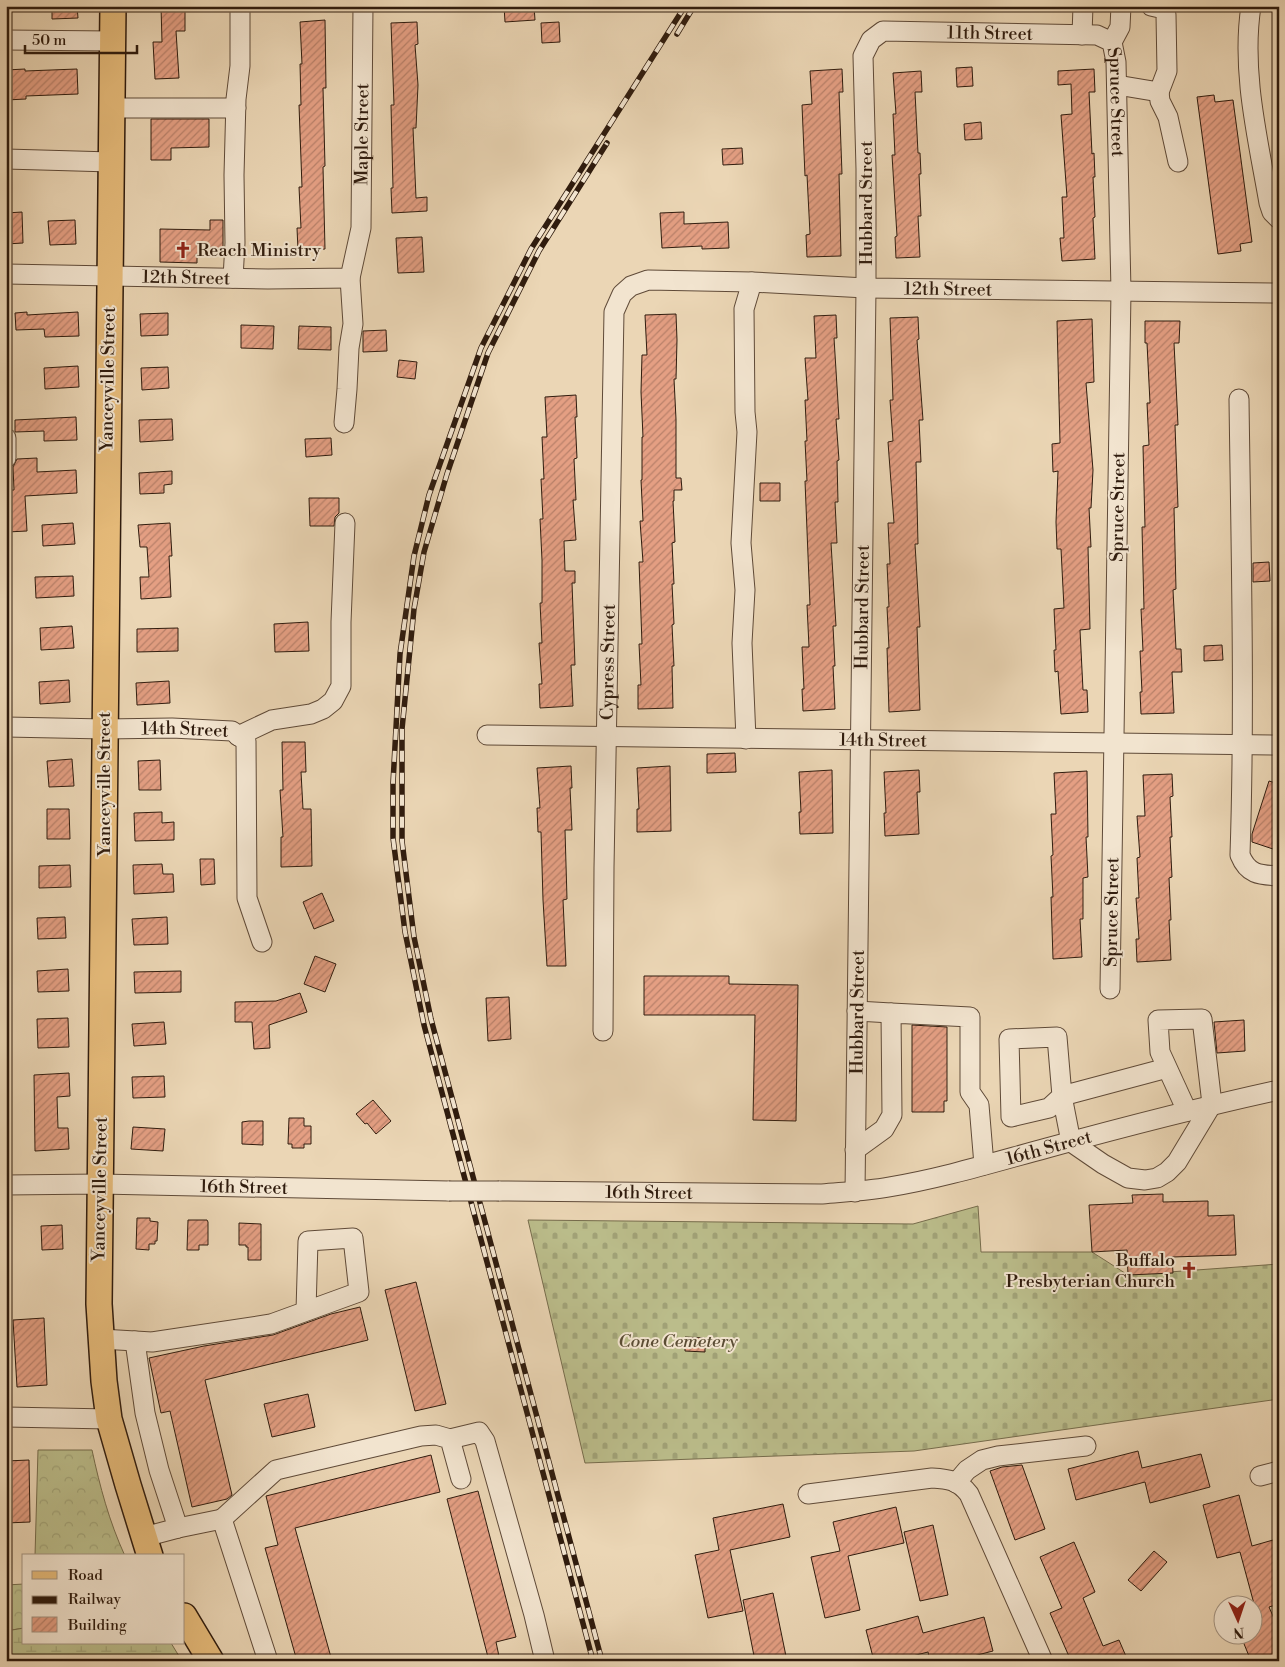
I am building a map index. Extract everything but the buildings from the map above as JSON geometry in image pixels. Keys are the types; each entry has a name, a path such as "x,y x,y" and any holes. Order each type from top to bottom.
{"main road":[{"name":"Yanceyville Street","path":"113,6 99,1304 104,1381 109,1418 147,1546"},
{"path":"185,1618 211,1661"}],"street":[{"path":"233,278 235,243 234,175 236,108 240,66 240,6"},
{"name":"Maple Street","path":"344,423 348,348 353,324 352,270 361,228 363,6"},
{"name":"Spruce Street","path":"1083,6 1097,37 1116,62 1117,85 1121,291 1110,989"},
{"path":"1097,37 1120,27 1121,6"},
{"path":"1151,6 1164,9 1166,15 1167,71 1159,92 1160,101 1168,118 1178,162"},
{"path":"1251,6 1248,26 1249,84 1269,203 1272,212 1279,219"},
{"name":"11th Street","path":"883,31 1097,37"},
{"name":"Hubbard Street","path":"854,1192 866,288 866,169 863,56 871,40 883,31"},
{"path":"6,40 112,41"},
{"path":"1117,85 1159,92"},
{"path":"111,108 236,108"},
{"path":"6,159 111,162"},
{"name":"12th Street","path":"6,274 233,278 352,270"},
{"name":"12th Street","path":"622,294 630,286 648,280 752,282 866,288 1279,293"},
{"path":"746,739 742,643 745,590 741,543 747,432 745,412 744,308 752,282"},
{"name":"Cypress Street","path":"603,1031 614,312 622,294"},
{"path":"1239,399 1242,608 1240,855 1250,872 1265,876 1279,876"},
{"path":"6,438 6,458"},
{"path":"238,736 272,720 311,714 323,709 334,701 342,686 341,622 345,523"},
{"name":"14th Street","path":"6,727 172,728 232,731 246,741 247,898 262,942"},
{"name":"14th Street","path":"487,735 860,741 1241,743 1279,745"},
{"path":"857,1011 970,1017 970,1092 979,1105 984,1165"},
{"path":"855,1150 884,1129 892,1115 891,1013"},
{"path":"1167,1068 1062,1096 1049,1108 1011,1117 1009,1039 1057,1037 1062,1096 1071,1142 1102,1164 1128,1178 1145,1180 1157,1178 1167,1172 1177,1162 1212,1104 1202,1019 1158,1020 1160,1052 1187,1111"},
{"name":"16th Street","path":"6,1185 100,1184 449,1191 812,1194 854,1192 890,1187 984,1165 1212,1104 1279,1090"},
{"path":"101,1338 152,1342 271,1324 306,1311"},
{"path":"135,1341 145,1413 159,1470 178,1528"},
{"path":"6,1417 109,1418"},
{"path":"147,1546 178,1528 222,1519 276,1470 421,1436 436,1435 450,1439 478,1432 485,1441 534,1614 545,1661"},
{"path":"450,1439 462,1479"},
{"path":"956,1483 967,1470 982,1460 998,1456 1086,1446"},
{"path":"1260,1476 1279,1471"},
{"path":"808,1494 932,1478 949,1480 962,1485 969,1494 1043,1661"},
{"path":"222,1519 268,1661"}],"green space":[{"name":"Cone Cemetery","path":"978,1206 981,1252 1092,1252 1128,1275 1279,1264 1279,1399 914,1451 585,1463 528,1220 913,1224"},
{"path":"38,1450 92,1450 114,1530 124,1554 35,1554"},
{"path":"22,1584 22,1628 6,1631 6,1585"},
{"path":"22,1628 22,1644 172,1644 182,1661 6,1661 6,1631"}],"railway":[{"path":"593,1661 424,1025 405,932 393,838 393,783 400,654 414,556 429,495 481,348 531,249 685,6"},
{"path":"677,34 694,6"},
{"path":"602,1661 431,1019 414,937 402,841 402,729 414,609 424,552 447,474 488,353 539,251 607,143"}],"place":[{"name":"Reach Ministry","path":"183,250"},
{"name":"Buffalo Presbyterian Church","path":"1189,1270"}]}
